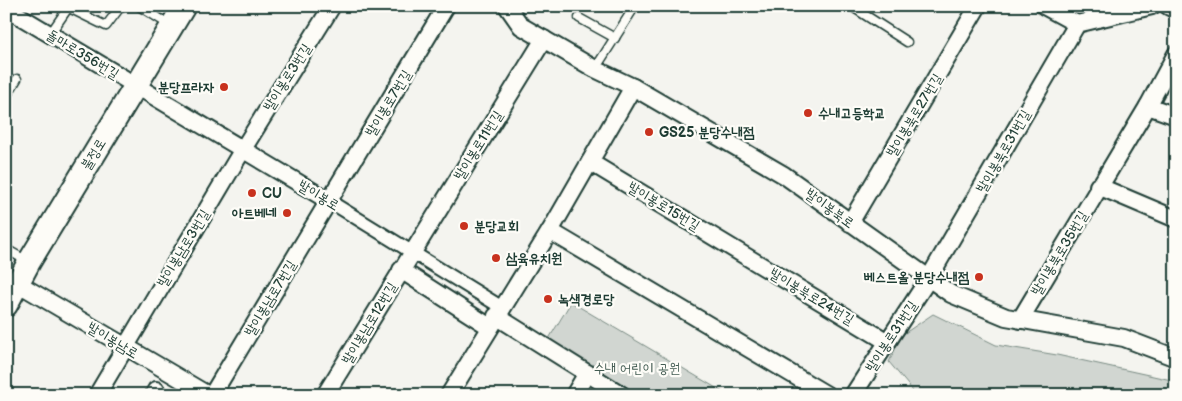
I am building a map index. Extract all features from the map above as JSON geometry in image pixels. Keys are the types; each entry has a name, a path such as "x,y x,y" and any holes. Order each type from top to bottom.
{"main road":[{"name":"불정로","path":"6,305 19,284 28,262 184,6"}],"street":[{"name":"발이봉로3번길","path":"243,149 332,6"},
{"name":"발이봉로7번길","path":"329,201 446,6"},
{"name":"발이봉북로","path":"507,6 521,26 595,70 633,87 784,175 850,223 881,242 951,294 1006,317 1124,338 1176,358"},
{"name":"발이봉북로27번길","path":"850,223 978,6"},
{"path":"1044,6 1077,24 1152,6"},
{"path":"1168,6 1176,10"},
{"name":"돌마로356번길","path":"6,8 135,85"},
{"name":"발이봉북로31번길","path":"929,278 1077,24"},
{"name":"발이봉로11번길","path":"412,251 544,39"},
{"name":"발이봉북로35번길","path":"1020,320 1098,186 1148,106 1176,54"},
{"name":"발이봉로","path":"135,85 412,251 496,317 622,395"},
{"path":"449,395 550,231 633,87"},
{"path":"1148,106 1176,116"},
{"name":"발이봉남로3번길","path":"97,395 124,346 243,149"},
{"name":"발이봉로15번길","path":"590,162 737,250"},
{"path":"1098,186 1176,219"},
{"name":"발이봉남로7번길","path":"212,395 329,201"},
{"path":"550,231 827,395"},
{"name":"발이봉북로24번길","path":"737,250 886,341"},
{"name":"발이봉남로12번길","path":"325,395 412,251"},
{"path":"401,270 496,317"},
{"name":"발이봉로31번길","path":"853,395 886,341 929,278"},
{"name":"발이봉남로","path":"19,284 208,395"},
{"path":"574,395 586,374"}],"lane":[{"path":"50,34 66,7 106,26 121,6"},
{"path":"139,6 172,26"},
{"path":"595,70 634,6"},
{"path":"851,6 908,42"},
{"path":"578,18 614,38"},
{"path":"6,97 16,79"},
{"path":"6,248 28,262"}],"green space":[{"name":"수내 어린이 공원","path":"571,302 728,395 638,395 547,342"},
{"path":"933,314 996,345 1057,355 1176,381 1176,395 899,395 913,391 889,362 902,335"}],"place":[{"name":"분당프라자","path":"224,87"},
{"name":"수내고등학교","path":"808,113"},
{"name":"GS25 분당수내점","path":"649,132"},
{"name":"CU","path":"252,193"},
{"name":"아트베네","path":"287,213"},
{"name":"분당교회","path":"464,226"},
{"name":"삼육유치원","path":"496,258"},
{"name":"베스트올 분당수내점","path":"979,277"},
{"name":"녹색경로당","path":"548,299"}]}
